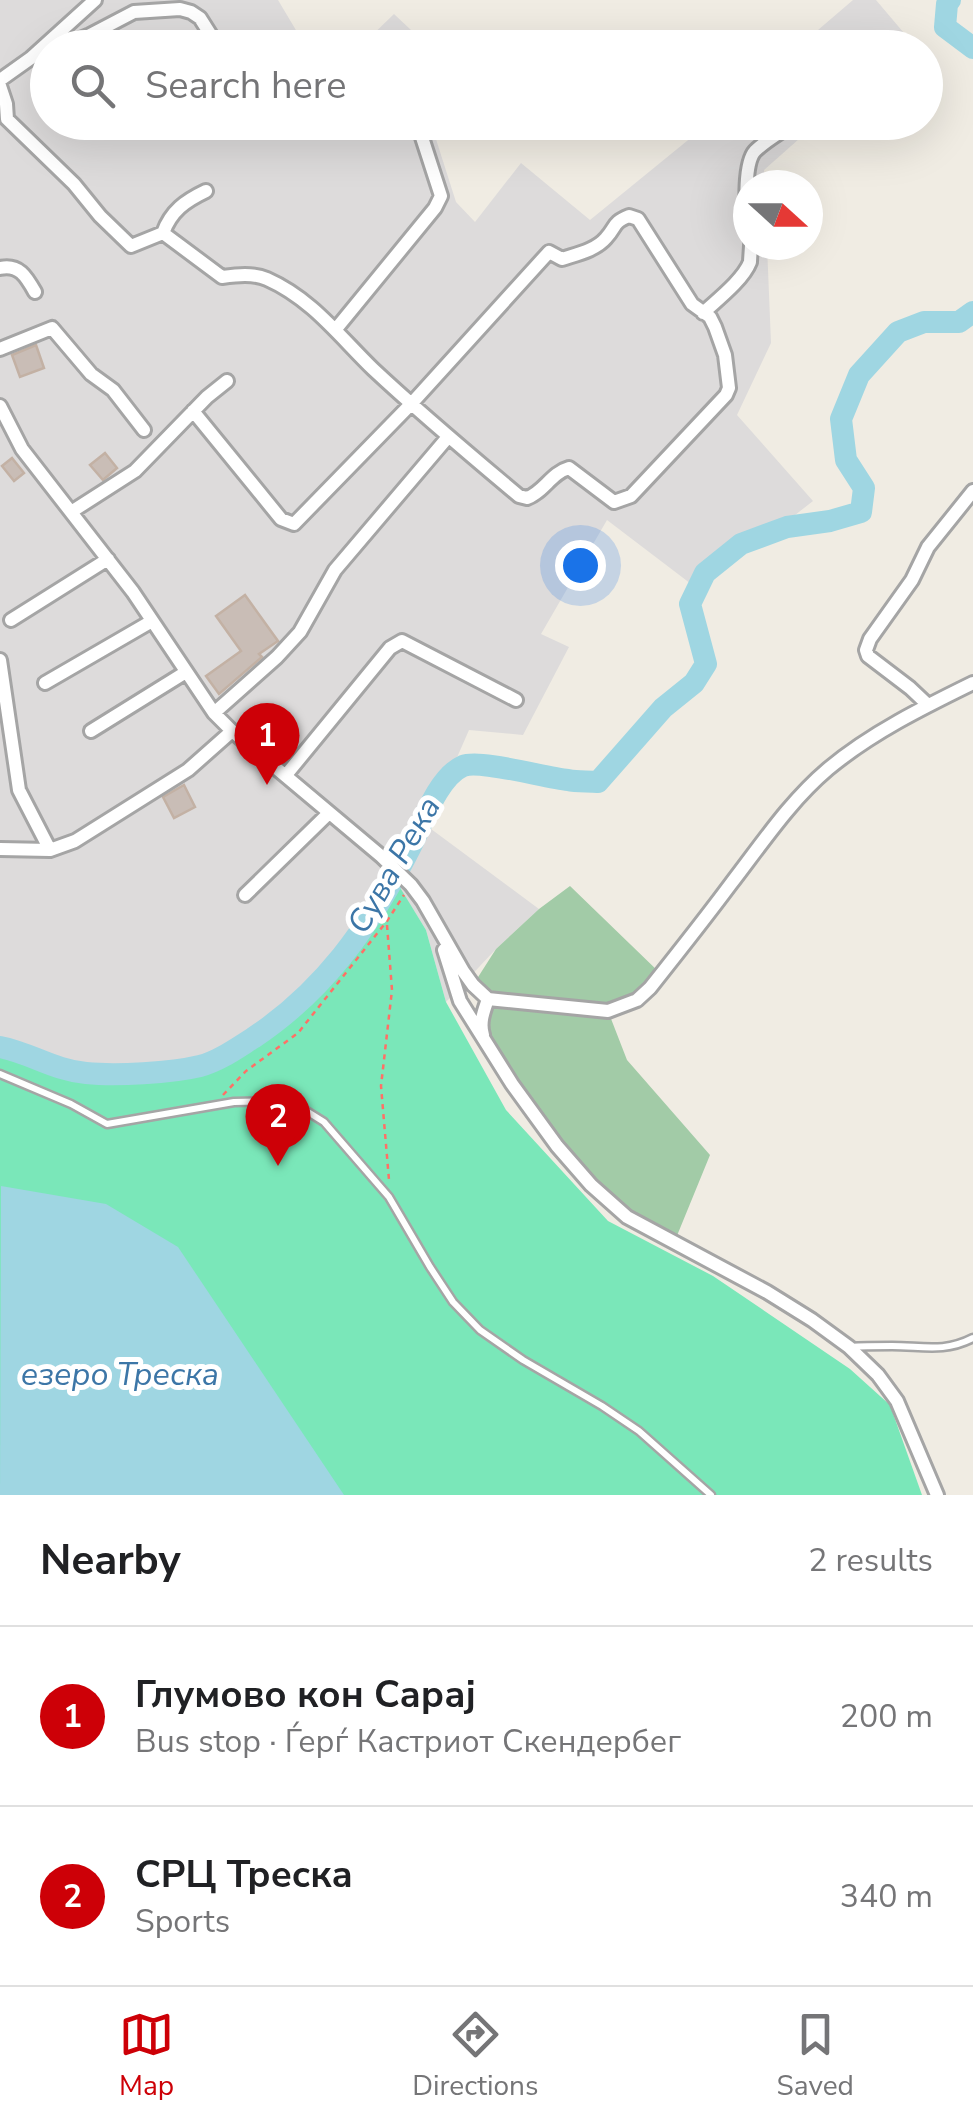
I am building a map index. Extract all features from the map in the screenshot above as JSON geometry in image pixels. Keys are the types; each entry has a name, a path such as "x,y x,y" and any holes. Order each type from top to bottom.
{"street":[{"path":"62,30 95,0"},
{"path":"98,30 137,6 191,12 208,30"},
{"path":"30,59 0,83 6,104 3,122 74,184 125,242 132,246 163,234 169,218 187,200 206,191"},
{"path":"336,330 441,196 423,140"},
{"path":"749,170 754,152 771,140"},
{"path":"163,234 222,277 241,274 264,278 302,298 372,367 412,403 448,437 520,496 532,497 559,471 569,468 614,502 631,496 729,388 725,356 710,317 692,304 638,219 629,216 616,221 594,248 562,259 549,252 412,403 294,524 281,519 193,411"},
{"path":"703,313 730,288 750,260"},
{"path":"0,268 12,266 20,270 35,292"},
{"path":"0,349 52,328 90,374 113,390 144,430"},
{"path":"71,512 135,470 227,381"},
{"path":"0,406 22,449 108,559 214,713 410,885 463,971 488,999 608,1011 637,1000 798,797 874,736 973,683"},
{"path":"214,713 300,632 335,570 448,437"},
{"path":"928,705 868,656 866,650 912,580 928,547 973,491"},
{"path":"10,620 108,559"},
{"path":"45,683 152,622"},
{"path":"286,775 390,648 402,641 516,700"},
{"path":"0,660 20,790 50,850"},
{"path":"91,730 186,672"},
{"path":"0,849 50,850 75,841 188,770 232,731"},
{"path":"245,895 329,813"},
{"path":"438,928 460,1001 512,1084 591,1185 627,1217 767,1292 849,1347 897,1400 937,1495"},
{"path":"486,1041 481,1028 488,999"}],"lane":[{"path":"0,1074 107,1124 212,1106 270,1101 300,1107 324,1122 389,1197 445,1290 480,1330 639,1431 711,1495"},
{"path":"849,1347 942,1349 973,1338"}],"path":[{"path":"212,1106 246,1071 298,1032 387,921 410,885"},
{"path":"387,921 392,990 381,1086 389,1197"}],"shaded area":[{"path":"0,0 278,0 296,30 30,30 30,140 436,140 456,202 475,222 521,163 590,220 688,140 798,140 764,170 733,170 733,260 768,260 771,343 737,415 813,501 699,590 607,520 541,634 569,647 523,735 469,730 427,826 539,909 446,1002 426,930 396,882 288,1009 221,1054 141,1079 0,1049"},
{"path":"853,0 876,0 901,30 818,30"},
{"path":"394,14 411,30 378,30"}],"green space":[{"path":"396,881 426,930 446,1002 506,1110 608,1221 713,1276 850,1369 890,1405 922,1495 0,1495 0,1049 141,1079 221,1054 288,1009"},
{"path":"570,886 661,974 650,988 608,1011 627,1060 710,1155 674,1243 591,1185 485,1041 488,999 473,985 496,949"}],"water":[{"name":"езеро Треска","path":"1,1186 106,1204 178,1247 344,1495 0,1495"}],"building":[{"path":"36,345 44,368 20,377 12,355"},
{"path":"105,453 117,468 103,480 90,465"},
{"path":"12,458 24,473 14,481 2,466"},
{"path":"245,595 278,641 259,654 262,657 219,694 206,676 241,651 216,616"},
{"path":"184,785 195,807 174,818 163,797"}],"waterway":[{"name":"Сува Река","path":"950,0 945,27 973,48"},
{"name":"Сува Река","path":"0,1047 63,1069 98,1074 174,1070 214,1061 278,1020 323,979 376,907 437,793 453,772 463,766 483,765 598,782 663,708 694,683 706,664 690,604 705,573 741,544 787,527 861,512 864,488 846,460 841,419 859,375 898,332 924,322 959,322 973,312"}],"place":[{"name":"Глумово кон Сарај","path":"267,785"},
{"name":"СРЦ Треска","path":"278,1166"}]}
